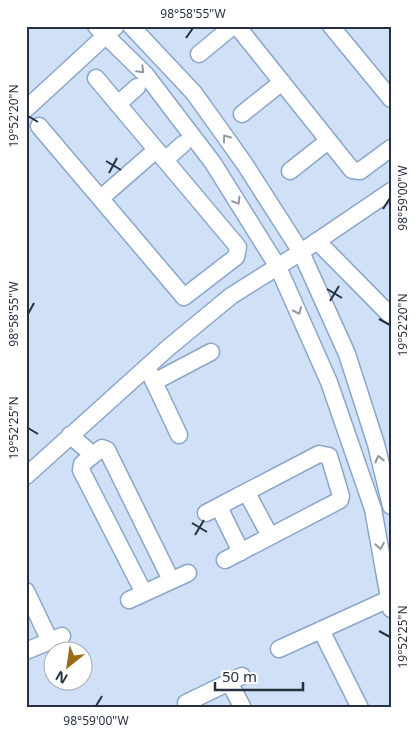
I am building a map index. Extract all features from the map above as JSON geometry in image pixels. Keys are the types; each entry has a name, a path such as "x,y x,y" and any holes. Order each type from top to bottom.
{"street":[{"path":"131,26 194,93 244,163 301,252 347,354 376,444 391,506 373,509"},
{"path":"199,54 233,26"},
{"path":"237,26 356,172 389,153"},
{"path":"331,26 391,99"},
{"path":"26,108 106,29 146,75 213,162 278,266 329,382 373,509 390,604 321,630 279,649"},
{"path":"39,126 184,297 236,257 238,247 96,78"},
{"path":"242,114 282,82"},
{"path":"118,104 137,87"},
{"path":"290,171 328,140"},
{"path":"101,198 160,155 183,144"},
{"path":"26,476 147,366 231,296 301,252 391,191"},
{"path":"317,241 391,316"},
{"path":"214,275 231,296"},
{"path":"154,382 211,352"},
{"path":"147,366 179,435"},
{"path":"70,435 93,454"},
{"path":"171,580 107,450 102,448 82,464 81,470 137,596 188,573"},
{"path":"225,560 241,552 270,536 340,500 341,496 337,480 329,456 319,454 213,510 241,552"},
{"path":"337,480 360,470"},
{"path":"247,492 270,536"},
{"path":"26,591 56,638 26,651"},
{"path":"321,630 360,708"},
{"path":"196,702 236,679 243,708"}]}
